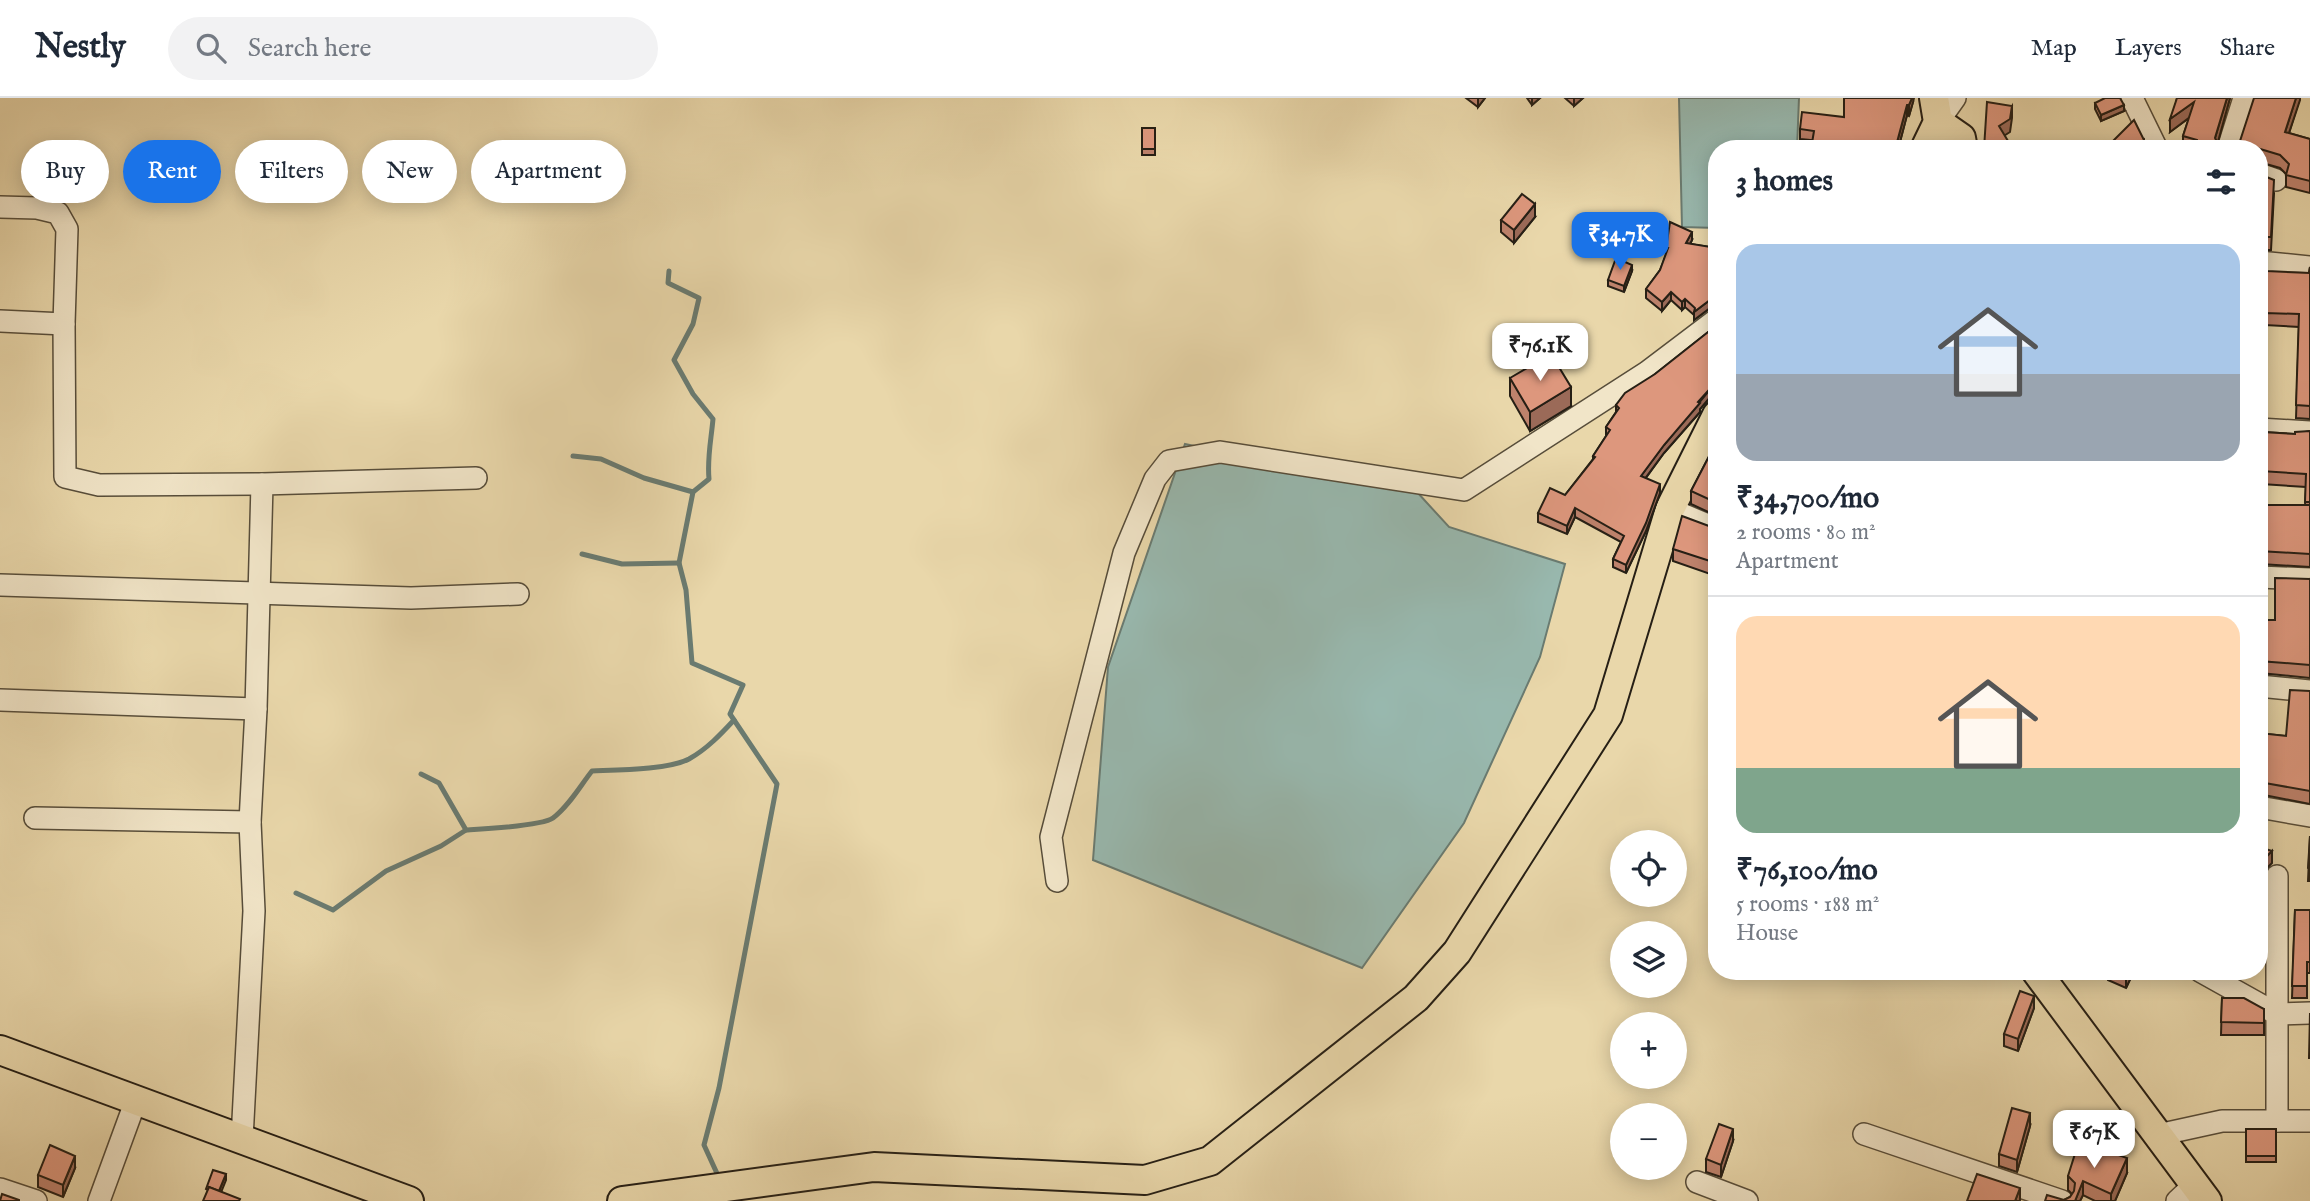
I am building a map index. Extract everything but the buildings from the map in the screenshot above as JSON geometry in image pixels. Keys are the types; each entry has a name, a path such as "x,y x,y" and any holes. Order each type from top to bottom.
{"main road":[{"path":"1928,140 1936,110"},
{"path":"1936,110 1961,140"},
{"path":"622,1201 874,1167 1146,1180 1210,1161 1416,998 1457,952 1608,715 1670,509 1708,433"},
{"path":"2043,980 2158,1135 2193,1196"},
{"path":"0,1050 410,1201"}],"street":[{"path":"1936,110 1955,98"},
{"path":"2132,98 2153,140"},
{"path":"2231,140 2245,98"},
{"path":"0,207 37,208 58,212 67,229 64,324 65,477 99,485 477,478"},
{"path":"2268,263 2310,267"},
{"path":"0,321 64,324"},
{"path":"1056,881 1051,837 1124,552 1155,479 1168,461 1220,452 1464,490 1647,372 1708,326"},
{"path":"2268,430 2310,432"},
{"path":"242,1139 254,911 250,822 262,484"},
{"path":"1670,509 1708,525"},
{"path":"2268,577 2310,579"},
{"path":"0,585 411,598 518,594"},
{"path":"2268,687 2310,691"},
{"path":"0,701 256,709"},
{"path":"2268,809 2310,816"},
{"path":"35,818 250,822"},
{"path":"2277,876 2277,1121"},
{"path":"2216,980 2277,1014 2310,1013"},
{"path":"99,1201 136,1100"},
{"path":"2158,1135 2222,1121 2310,1121"},
{"path":"1864,1134 2062,1201"},
{"path":"1697,1182 1747,1201"},
{"path":"0,1189 36,1201"}],"water":[{"path":"1679,98 1799,98 1797,140 1708,140 1708,228 1682,227"},
{"path":"1185,444 1417,492 1449,527 1565,564 1540,657 1464,823 1362,968 1093,860 1108,667"}],"waterway":[{"path":"669,271 668,283 699,298 693,324 674,360 693,394 713,419 709,479 693,492 679,563 686,590 692,663 743,685 730,714 777,784 719,1088 704,1145 720,1180"},
{"path":"573,456 601,459 644,478 693,492"},
{"path":"582,554 622,564 679,563"},
{"path":"421,774 439,783 466,830 537,823 547,821 559,813 592,771 642,769 680,763 702,751 734,720"},
{"path":"296,893 333,910 386,871 441,846 466,830"}]}
